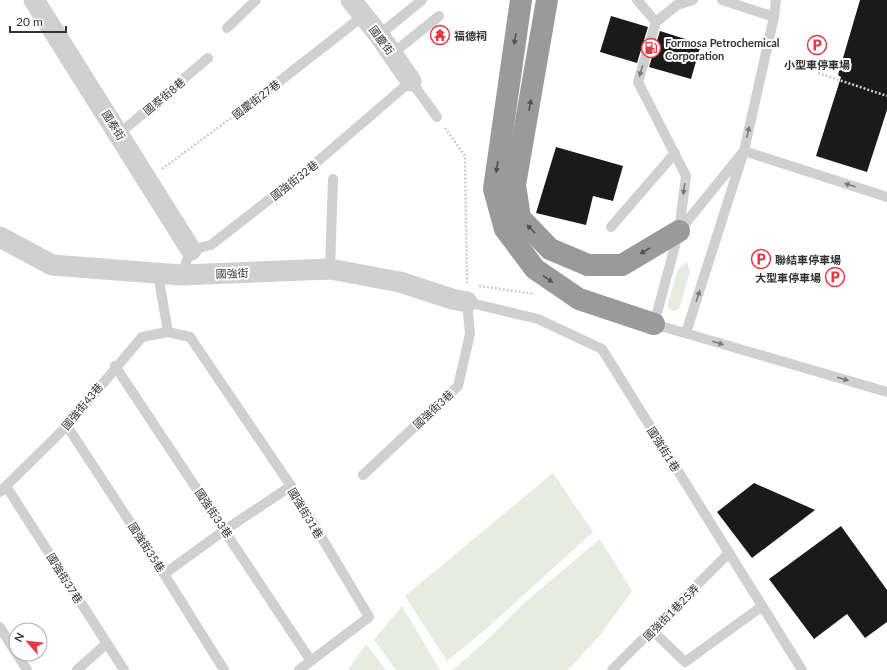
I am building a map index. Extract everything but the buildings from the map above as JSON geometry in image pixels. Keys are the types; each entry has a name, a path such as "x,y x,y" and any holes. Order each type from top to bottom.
{"highway":[{"path":"521,0 494,189 505,229 535,269 578,300 654,324"},
{"path":"547,0 515,185 520,218 550,249 588,265 622,265 679,231"}],"street":[{"name":"國泰街","path":"34,0 192,250"},
{"name":"國慶街","path":"357,8 379,35 411,81"},
{"name":"國強街","path":"0,237 52,265 181,275 330,269 400,282 452,299 467,292"}],"lane":[{"path":"227,28 256,0"},
{"path":"379,35 422,0"},
{"path":"637,0 656,22"},
{"path":"693,0 677,5 656,22 638,82 686,176 679,231 654,324 887,392"},
{"path":"722,0 774,17"},
{"path":"686,333 744,151 774,17 776,0"},
{"name":"國慶街27巷","path":"253,102 357,8"},
{"path":"392,54 439,16"},
{"name":"國泰街8巷","path":"119,134 208,58"},
{"path":"411,81 437,116"},
{"name":"國強街32巷","path":"192,250 211,245 311,167 411,81"},
{"path":"679,231 744,151"},
{"path":"744,151 887,197"},
{"path":"611,227 675,153"},
{"path":"330,269 333,178"},
{"path":"181,275 192,250"},
{"path":"158,274 168,332"},
{"name":"國強街3巷","path":"363,475 458,386 470,334 467,292"},
{"name":"國強街1巷","path":"467,292 538,319 602,349 761,607 802,670"},
{"name":"國強街43巷","path":"3,489 68,426 116,366 142,337 168,332 190,337"},
{"name":"國強街31巷","path":"190,337 291,486 369,617 299,670"},
{"name":"國強街33巷","path":"116,366 311,661"},
{"name":"國強街35巷","path":"68,426 224,670"},
{"path":"164,574 225,530 291,486"},
{"name":"國強街37巷","path":"3,489 124,670"},
{"name":"國強街1巷25弄","path":"612,670 729,553"},
{"path":"653,630 685,662 761,607"},
{"path":"0,627 8,640"},
{"path":"77,670 106,644"}],"path":[{"path":"818,73 887,96"},
{"name":"國慶街27巷","path":"147,179 253,102"},
{"path":"437,116 465,156 467,292 503,291 541,295"}],"shaded area":[{"path":"687,262 690,272 679,309 673,311 667,306 678,269"},
{"path":"553,473 593,532 486,629 447,661 405,596"},
{"path":"600,539 632,591 601,634 568,670 453,670 489,638 524,603"},
{"path":"402,606 440,670 396,670 374,640"},
{"path":"366,644 386,670 348,670"}],"place":[{"name":"福德祠","path":"440,35"},
{"name":"小型車停車場","path":"817,45"},
{"name":"Formosa Petrochemical Corporation","path":"651,48"},
{"name":"聯結車停車場","path":"761,259"},
{"name":"大型車停車場","path":"835,277"}]}
